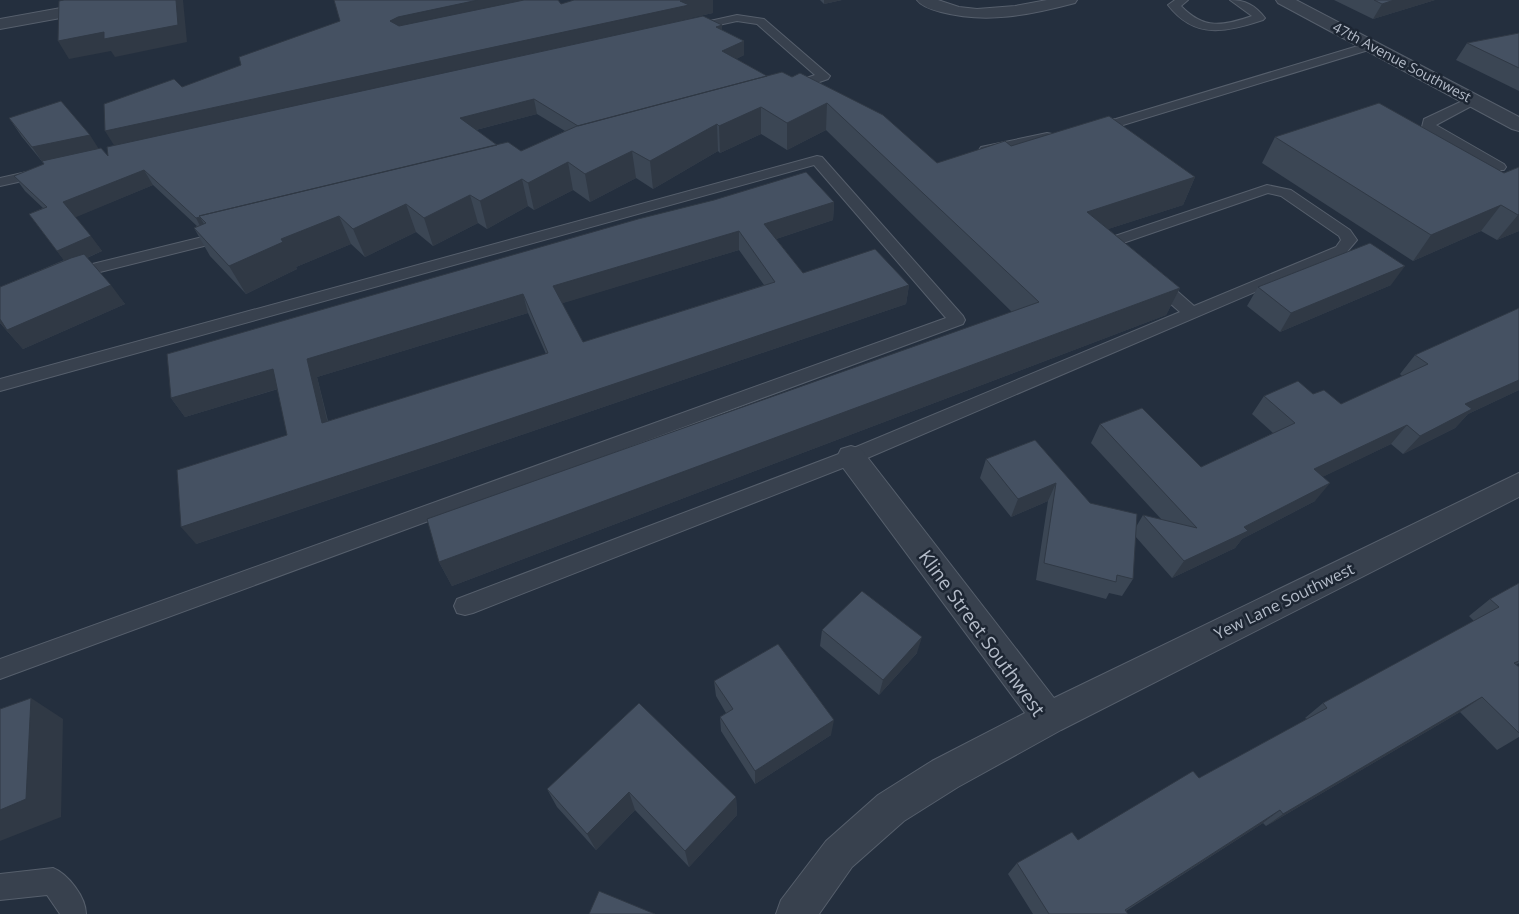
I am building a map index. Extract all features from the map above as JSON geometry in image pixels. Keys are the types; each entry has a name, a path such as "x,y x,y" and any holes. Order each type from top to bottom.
{"street":[{"path":"0,24 132,0"},
{"path":"925,0 946,8 966,12 999,14 1069,0"},
{"name":"47th Avenue Southwest","path":"1284,0 1519,125"},
{"name":"Kline Street Southwest","path":"795,914 839,854 891,808 945,774 1049,718 851,458"},
{"name":"Yew Lane Southwest","path":"1049,718 1519,484"}],"lane":[{"path":"1183,0 1174,5 1182,15 1208,28 1228,28 1259,18 1254,11 1235,0"},
{"path":"680,30 737,18 760,21 824,76 774,94"},
{"path":"1080,130 1118,122 1370,46"},
{"path":"1473,100 1429,122 1429,127 1499,167"},
{"path":"986,150 1061,134"},
{"path":"0,384 816,160 958,320 0,669"},
{"path":"0,182 58,169"},
{"path":"465,606 851,458 1193,314 1341,250 1349,240 1345,233 1286,192 1267,190 1117,240 1114,246 1193,314"},
{"path":"55,278 243,232"},
{"path":"0,887 53,881 73,908 73,914"}],"building":[{"path":"176,0 178,25 104,39 104,32 58,41 59,1"},
{"path":"334,0 478,0 398,17 390,21 399,26 524,0 558,0 561,4 574,0 687,0 680,1 689,5 105,131 104,104 174,79 182,87 241,65 239,57 340,21"},
{"path":"1374,0 1394,0 1382,4"},
{"path":"703,16 722,25 716,27 744,41 722,51 767,76 578,126 534,99 460,118 497,145 196,218 144,170 63,202 91,236 57,251 29,214 47,207 14,176 44,164 42,161 101,148 108,156 107,147"},
{"path":"1519,33 1519,68 1467,43"},
{"path":"782,72 792,77 800,73 883,115 937,163 1005,141 1011,146 1109,116 1195,177 1087,212 1180,288 439,562 427,519 1039,302 827,103 787,123 761,107 719,126 717,124 650,161 632,151 585,174 568,162 528,183 522,179 480,201 470,195 424,218 406,204 353,229 339,216 281,239 283,242 229,266 194,228 206,223 199,216 508,142 521,151 577,126"},
{"path":"61,101 90,135 32,147 9,118"},
{"path":"1379,103 1504,173 1519,167 1519,214 1501,205 1431,235 1275,137"},
{"path":"806,172 834,202 764,224 803,273 875,249 909,285 181,527 177,470 287,435 273,369 171,398 167,354 638,219 714,200","holes":["739,231 775,282 583,342 553,286","523,294 548,353 322,423 307,359"]},
{"path":"1370,243 1405,266 1291,313 1258,287"},
{"path":"84,254 111,285 7,330 0,319 0,287"},
{"path":"1519,308 1519,380 1465,404 1472,409 1420,436 1407,425 1314,469 1330,483 1244,527 1248,531 1184,561 1143,515 1197,528 1100,424 1142,408 1201,467 1295,423 1264,396 1298,381 1313,394 1324,390 1341,404 1428,364 1415,355"},
{"path":"1035,440 1090,503 1137,514 1133,579 1117,575 1116,582 1044,563 1056,483 1018,499 986,459"},
{"path":"1519,583 1519,661 1514,663 1519,667 1519,733 1482,697 1283,814 1280,810 1125,910 1128,914 1049,914 1017,863 1072,832 1078,840 1193,771 1199,778 1327,708 1323,703 1499,607 1490,599"},
{"path":"862,591 922,637 883,680 822,630"},
{"path":"778,644 834,720 755,771 720,717 733,709 714,681"},
{"path":"31,698 26,799 0,810 0,709"},
{"path":"639,703 736,797 685,851 629,792 587,834 547,789"},
{"path":"599,891 655,914 589,914"}]}
